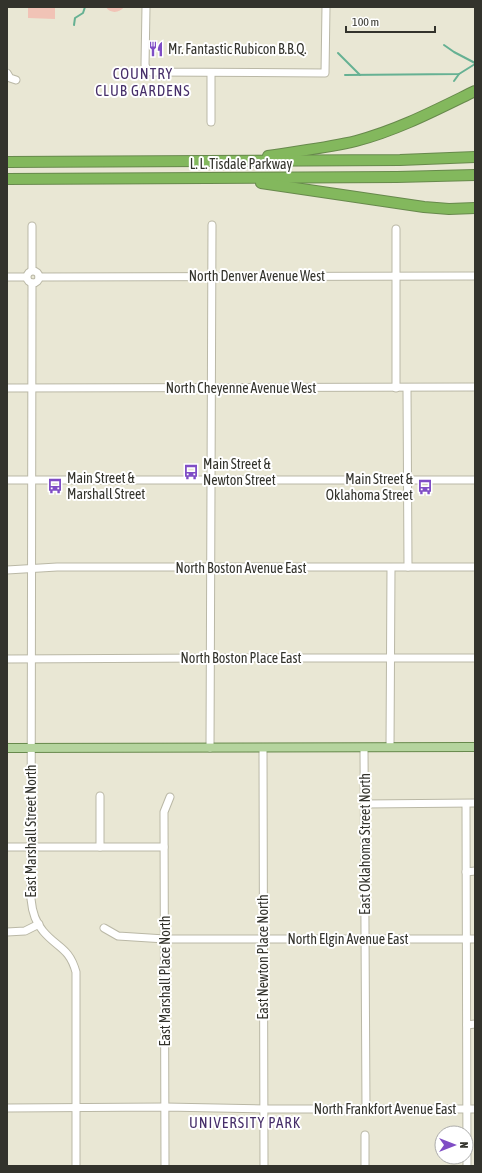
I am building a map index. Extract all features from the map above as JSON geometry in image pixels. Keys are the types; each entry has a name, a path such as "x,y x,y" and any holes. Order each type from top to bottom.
{"highway":[{"path":"238,161 338,145 378,134 422,117 475,91"},
{"name":"L. L. Tisdale Parkway","path":"7,162 475,158"},
{"name":"L. L. Tisdale Parkway","path":"7,179 432,177 475,175"},
{"path":"230,178 424,207 450,209 475,208"}],"main road":[{"path":"7,748 475,747"}],"street":[{"path":"146,7 145,65 148,71 211,73 325,73 326,7"},
{"path":"7,73 10,78 16,80"},
{"path":"211,73 211,122"},
{"path":"210,748 212,225"},
{"path":"32,226 32,270"},
{"path":"396,229 396,388"},
{"path":"26,277 28,272 32,270"},
{"path":"26,277 28,281 32,283 38,280 39,277 37,272 32,270"},
{"name":"North Denver Avenue West","path":"39,277 475,276"},
{"path":"7,277 26,277"},
{"name":"East Marshall Street North","path":"32,283 32,905 35,917 43,931 65,950 76,972 76,1166"},
{"name":"North Cheyenne Avenue West","path":"7,388 475,387"},
{"path":"407,388 408,568"},
{"path":"7,480 475,480"},
{"name":"North Boston Avenue East","path":"7,570 57,567 475,568"},
{"path":"390,748 391,568"},
{"name":"North Boston Place East","path":"7,659 475,658"},
{"name":"East Newton Place North","path":"263,748 264,1166"},
{"name":"East Oklahoma Street North","path":"364,748 366,1109"},
{"path":"100,796 100,847"},
{"name":"East Marshall Place North","path":"165,1166 164,812 170,797"},
{"path":"365,804 475,803"},
{"path":"466,804 467,1166"},
{"path":"7,847 164,847"},
{"path":"466,872 475,871"},
{"path":"7,932 25,930 39,924"},
{"name":"North Elgin Avenue East","path":"104,928 118,936 165,939 475,939"},
{"path":"466,1025 475,1024"},
{"name":"North Frankfort Avenue East","path":"7,1108 165,1107 264,1109 475,1109"},
{"path":"365,1135 365,1166"}],"shaded area":[{"path":"28,7 55,7 55,19 28,18"},
{"path":"106,7 124,7 120,11 112,12"}],"waterway":[{"path":"74,25 75,18 83,13 85,7"},
{"path":"444,45 475,63"},
{"path":"338,53 360,75"},
{"path":"345,75 459,74 475,64"},
{"path":"454,81 459,74"}],"place":[{"name":"Mr. Fantastic Rubicon B.B.Q.","path":"156,49"},
{"name":"Main Street & Newton Street","path":"191,472"},
{"name":"Main Street & Marshall Street","path":"55,486"},
{"name":"Main Street & Oklahoma Street","path":"425,487"}],"district":[{"name":"COUNTRY CLUB GARDENS","path":"143,82"},
{"name":"UNIVERSITY PARK","path":"245,1123"}]}
